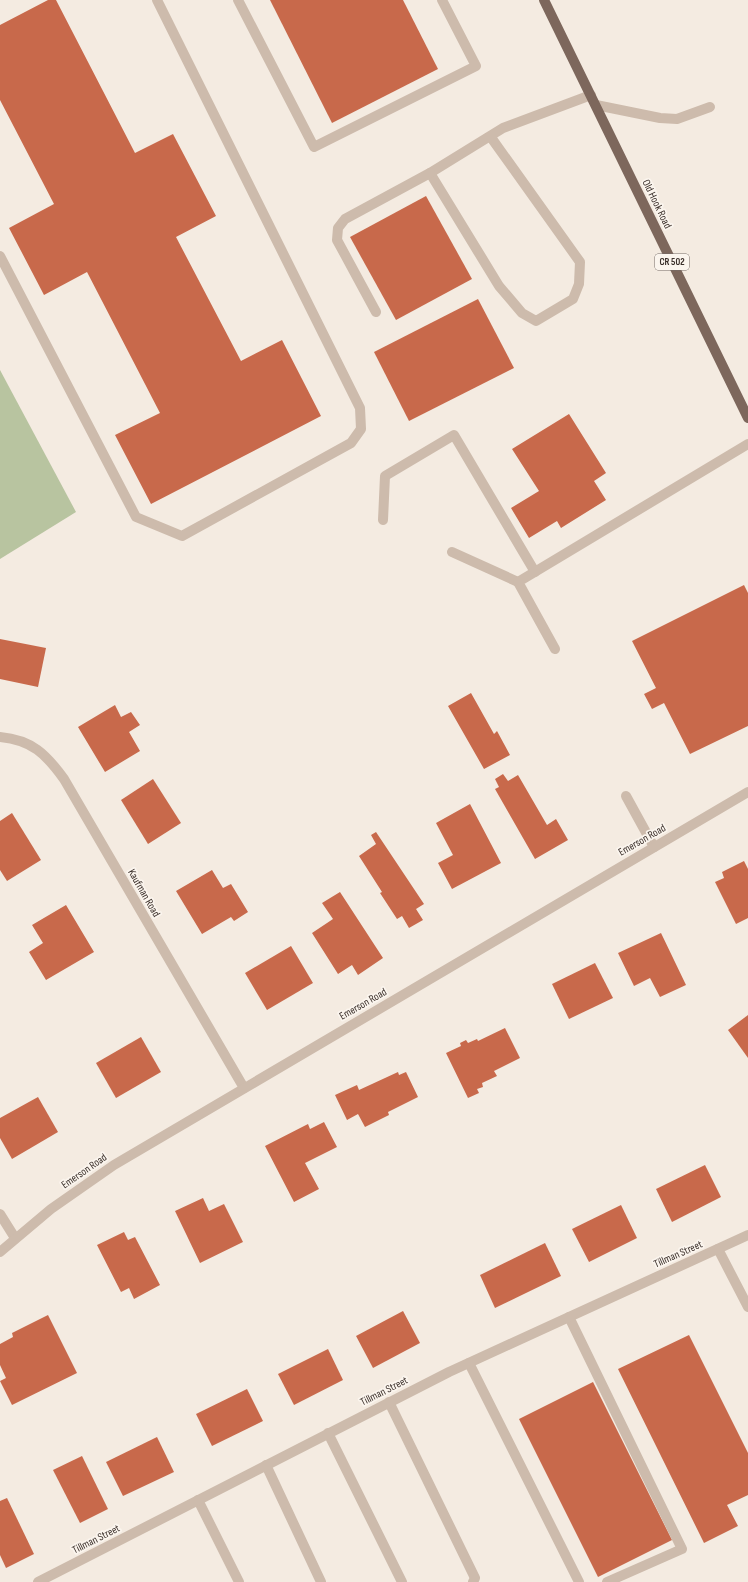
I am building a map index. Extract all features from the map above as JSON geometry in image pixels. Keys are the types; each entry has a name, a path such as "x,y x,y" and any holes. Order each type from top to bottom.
{"main road":[{"name":"Old Hook Road","path":"544,0 592,95 748,418"}],"street":[{"path":"0,256 136,517 157,527 182,536 351,443 361,429 360,408 157,0"},
{"path":"238,0 314,147 476,66 442,0"},
{"path":"376,312 337,240 338,228 344,219 430,172 503,128 592,95"},
{"path":"596,105 660,118 677,119 710,107"},
{"path":"430,172 499,286 522,313 536,321 573,299 579,284 580,262 490,136"},
{"path":"383,520 385,476 454,436 534,572"},
{"path":"518,582 748,444"},
{"path":"452,552 518,582 555,649"},
{"name":"Kaufman Road","path":"0,737 15,739 34,748 50,760 64,779 244,1088"},
{"path":"626,796 654,847"},
{"name":"Emerson Road","path":"0,1252 51,1209 114,1165 654,847 745,796"},
{"path":"0,1214 15,1238"},
{"name":"Tillman Street","path":"38,1582 389,1402 469,1363 748,1234"},
{"path":"718,1249 748,1307"},
{"path":"569,1317 682,1549 607,1582"},
{"path":"469,1363 578,1582"},
{"path":"389,1402 475,1578 473,1582"},
{"path":"328,1433 402,1582"},
{"path":"266,1465 321,1582"},
{"path":"198,1500 239,1582"}],"green space":[{"path":"0,370 76,512 0,559"}],"building":[{"path":"48,0 56,0 135,153 173,134 216,216 176,237 241,361 282,340 321,416 151,504 115,435 160,413 87,272 44,295 9,228 54,204 0,100 0,25"},
{"path":"270,0 403,0 438,69 332,123"},
{"path":"426,196 472,279 396,320 350,237"},
{"path":"478,299 514,368 409,421 374,352"},
{"path":"569,414 606,473 594,481 606,500 561,528 557,521 529,538 511,508 539,491 512,449"},
{"path":"744,585 748,593 748,726 690,754 664,703 652,709 644,694 656,688 632,641"},
{"path":"0,639 46,648 38,687 0,679"},
{"path":"471,693 494,734 497,731 510,755 484,769 448,706"},
{"path":"115,705 121,717 131,712 140,725 129,732 140,751 105,772 78,727"},
{"path":"503,774 508,781 518,775 547,825 556,819 568,840 535,859 495,789 499,787 495,779"},
{"path":"153,779 181,823 148,844 121,800"},
{"path":"470,804 501,863 452,889 438,863 453,855 436,823"},
{"path":"12,813 41,860 7,881 0,870 0,821"},
{"path":"376,832 424,904 416,909 423,920 409,928 402,916 397,919 359,856 376,844 371,835"},
{"path":"744,861 748,869 748,918 736,924 715,882 724,878 722,872"},
{"path":"212,870 223,888 231,884 248,912 234,921 231,917 202,934 176,891"},
{"path":"340,892 383,958 358,975 352,965 338,974 312,933 333,919 322,903"},
{"path":"66,905 94,952 46,980 29,952 43,943 32,925"},
{"path":"661,933 686,985 660,997 650,978 634,986 618,953"},
{"path":"291,946 313,983 267,1010 245,973"},
{"path":"595,963 613,998 569,1019 552,984"},
{"path":"748,1015 748,1058 728,1030"},
{"path":"505,1028 520,1058 494,1071 497,1076 482,1083 483,1087 477,1089 479,1093 468,1098 446,1053 461,1046 460,1043 466,1040 468,1043 477,1039 478,1041"},
{"path":"141,1037 161,1072 116,1098 96,1063"},
{"path":"398,1072 399,1075 406,1072 418,1097 388,1112 389,1115 365,1127 358,1114 347,1120 335,1095 357,1085 359,1090"},
{"path":"38,1097 58,1132 12,1159 0,1138 0,1118"},
{"path":"324,1122 337,1147 305,1163 319,1189 294,1202 265,1146 308,1124 310,1129"},
{"path":"705,1165 721,1197 672,1222 656,1189"},
{"path":"203,1198 209,1211 224,1204 243,1242 200,1263 175,1211"},
{"path":"621,1205 637,1238 589,1262 572,1229"},
{"path":"124,1232 128,1240 135,1237 160,1285 134,1299 129,1288 121,1292 97,1245"},
{"path":"545,1243 561,1276 495,1308 480,1275"},
{"path":"403,1311 420,1343 373,1368 356,1336"},
{"path":"48,1315 77,1373 12,1405 0,1381 6,1378 0,1365 0,1344 13,1337 12,1333"},
{"path":"689,1335 748,1453 748,1495 727,1505 738,1526 704,1543 618,1369"},
{"path":"328,1349 343,1380 294,1405 278,1374"},
{"path":"593,1382 672,1540 598,1577 519,1419"},
{"path":"247,1389 263,1421 212,1446 196,1414"},
{"path":"157,1437 174,1472 123,1496 106,1462"},
{"path":"82,1456 108,1509 80,1523 53,1470"},
{"path":"7,1498 34,1554 6,1568 0,1555 0,1501"}]}
